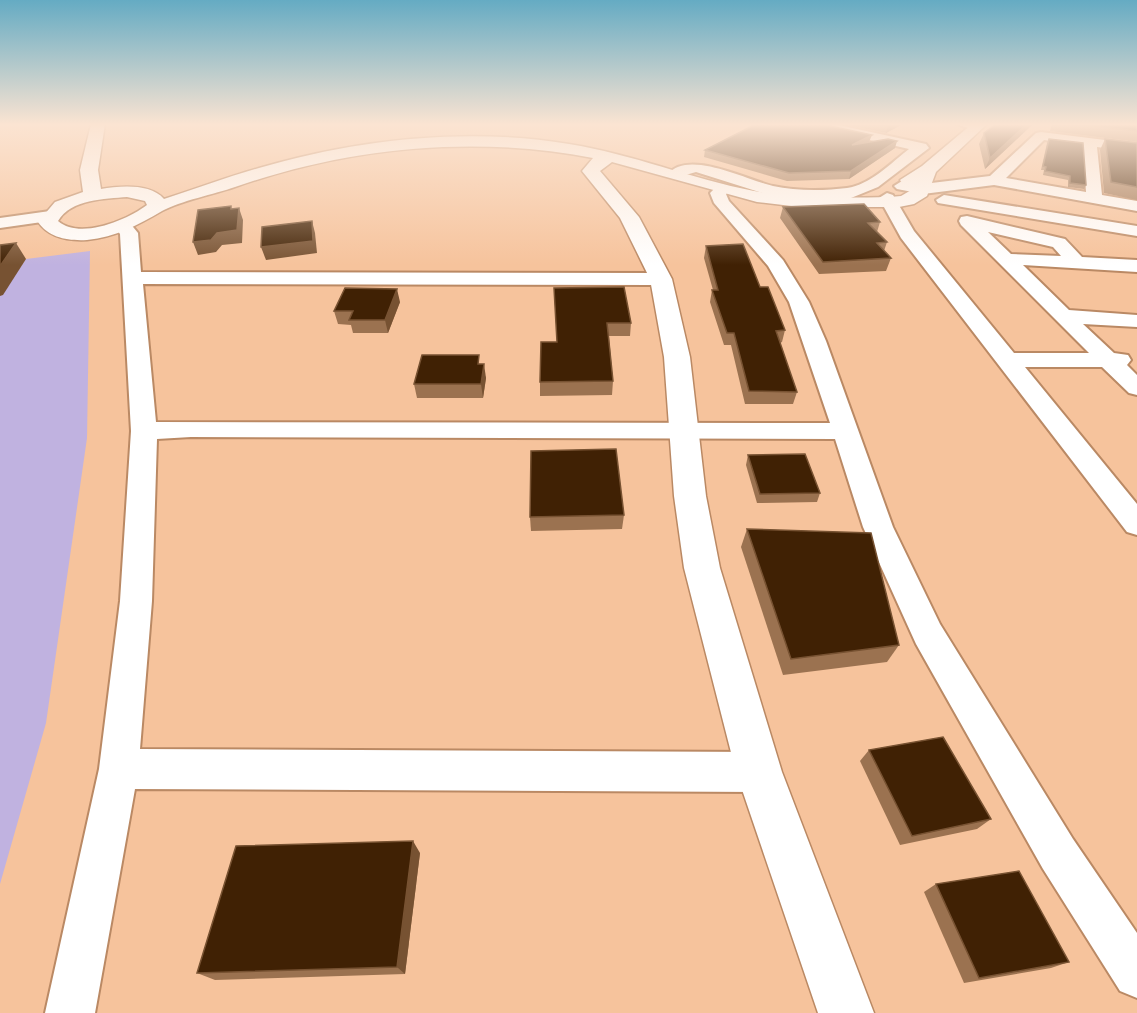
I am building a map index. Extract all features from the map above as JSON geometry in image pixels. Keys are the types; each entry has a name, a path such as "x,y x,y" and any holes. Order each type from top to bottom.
{"street":[{"path":"89,171 93,196"},
{"path":"50,216 48,222 51,227 66,232 88,233 123,226 150,214 156,207 267,171"},
{"path":"591,171 629,217 661,279 676,346 690,496 702,568 759,772 846,1013"},
{"path":"665,171 722,189 767,199 898,196 975,203 1137,231"},
{"path":"675,174 681,171"},
{"path":"708,171 772,191 798,194 851,192 873,184 890,171"},
{"path":"898,196 926,171"},
{"path":"994,180 1004,171"},
{"path":"1035,171 1036,177"},
{"path":"1092,171 1094,198"},
{"path":"898,196 994,180 1036,177 1074,195 1137,206"},
{"path":"722,189 718,193 722,203 776,264 799,302 815,341 843,431 878,527 928,634 1058,854 1137,974"},
{"path":"0,223 50,216 67,204 93,196 141,193 151,196 156,201 156,207"},
{"path":"1074,195 1075,220"},
{"path":"898,196 907,234 1006,360 1128,500 1137,524"},
{"path":"1077,263 1059,243 994,230 967,221 1137,388"},
{"path":"70,1013 119,769 136,601 144,431 129,233 123,226"},
{"path":"1008,259 1135,268"},
{"path":"133,278 661,279"},
{"path":"1065,316 1137,321"},
{"path":"1006,360 1137,361"},
{"path":"144,431 191,429 843,431"},
{"path":"119,769 759,772"}],"shaded area":[{"path":"90,251 87,438 46,723 0,884 0,296 26,259"}],"building":[{"path":"783,171 843,171 789,173"},
{"path":"1046,171 1085,171 1086,185 1070,183 1070,176"},
{"path":"1110,171 1137,171 1137,187 1111,182"},
{"path":"864,204 880,222 868,223 887,242 877,243 891,258 823,262 783,207"},
{"path":"231,206 231,209 239,208 237,230 217,233 211,240 193,242 198,210"},
{"path":"312,221 313,241 261,247 262,227"},
{"path":"16,243 0,266 0,245"},
{"path":"743,244 760,287 768,287 785,330 776,331 797,392 749,391 734,333 727,333 712,290 718,290 706,246"},
{"path":"624,287 631,323 607,323 613,381 540,382 541,342 557,342 554,288"},
{"path":"345,288 397,289 385,320 349,320 353,311 334,311"},
{"path":"422,355 479,355 478,364 484,364 481,384 414,384"},
{"path":"616,449 624,515 530,517 531,451"},
{"path":"805,454 820,493 760,494 748,455"},
{"path":"747,529 871,533 899,645 791,659"},
{"path":"943,737 991,819 912,836 869,750"},
{"path":"413,841 397,967 197,973 236,846"},
{"path":"1019,871 1069,962 979,978 936,884"}]}
